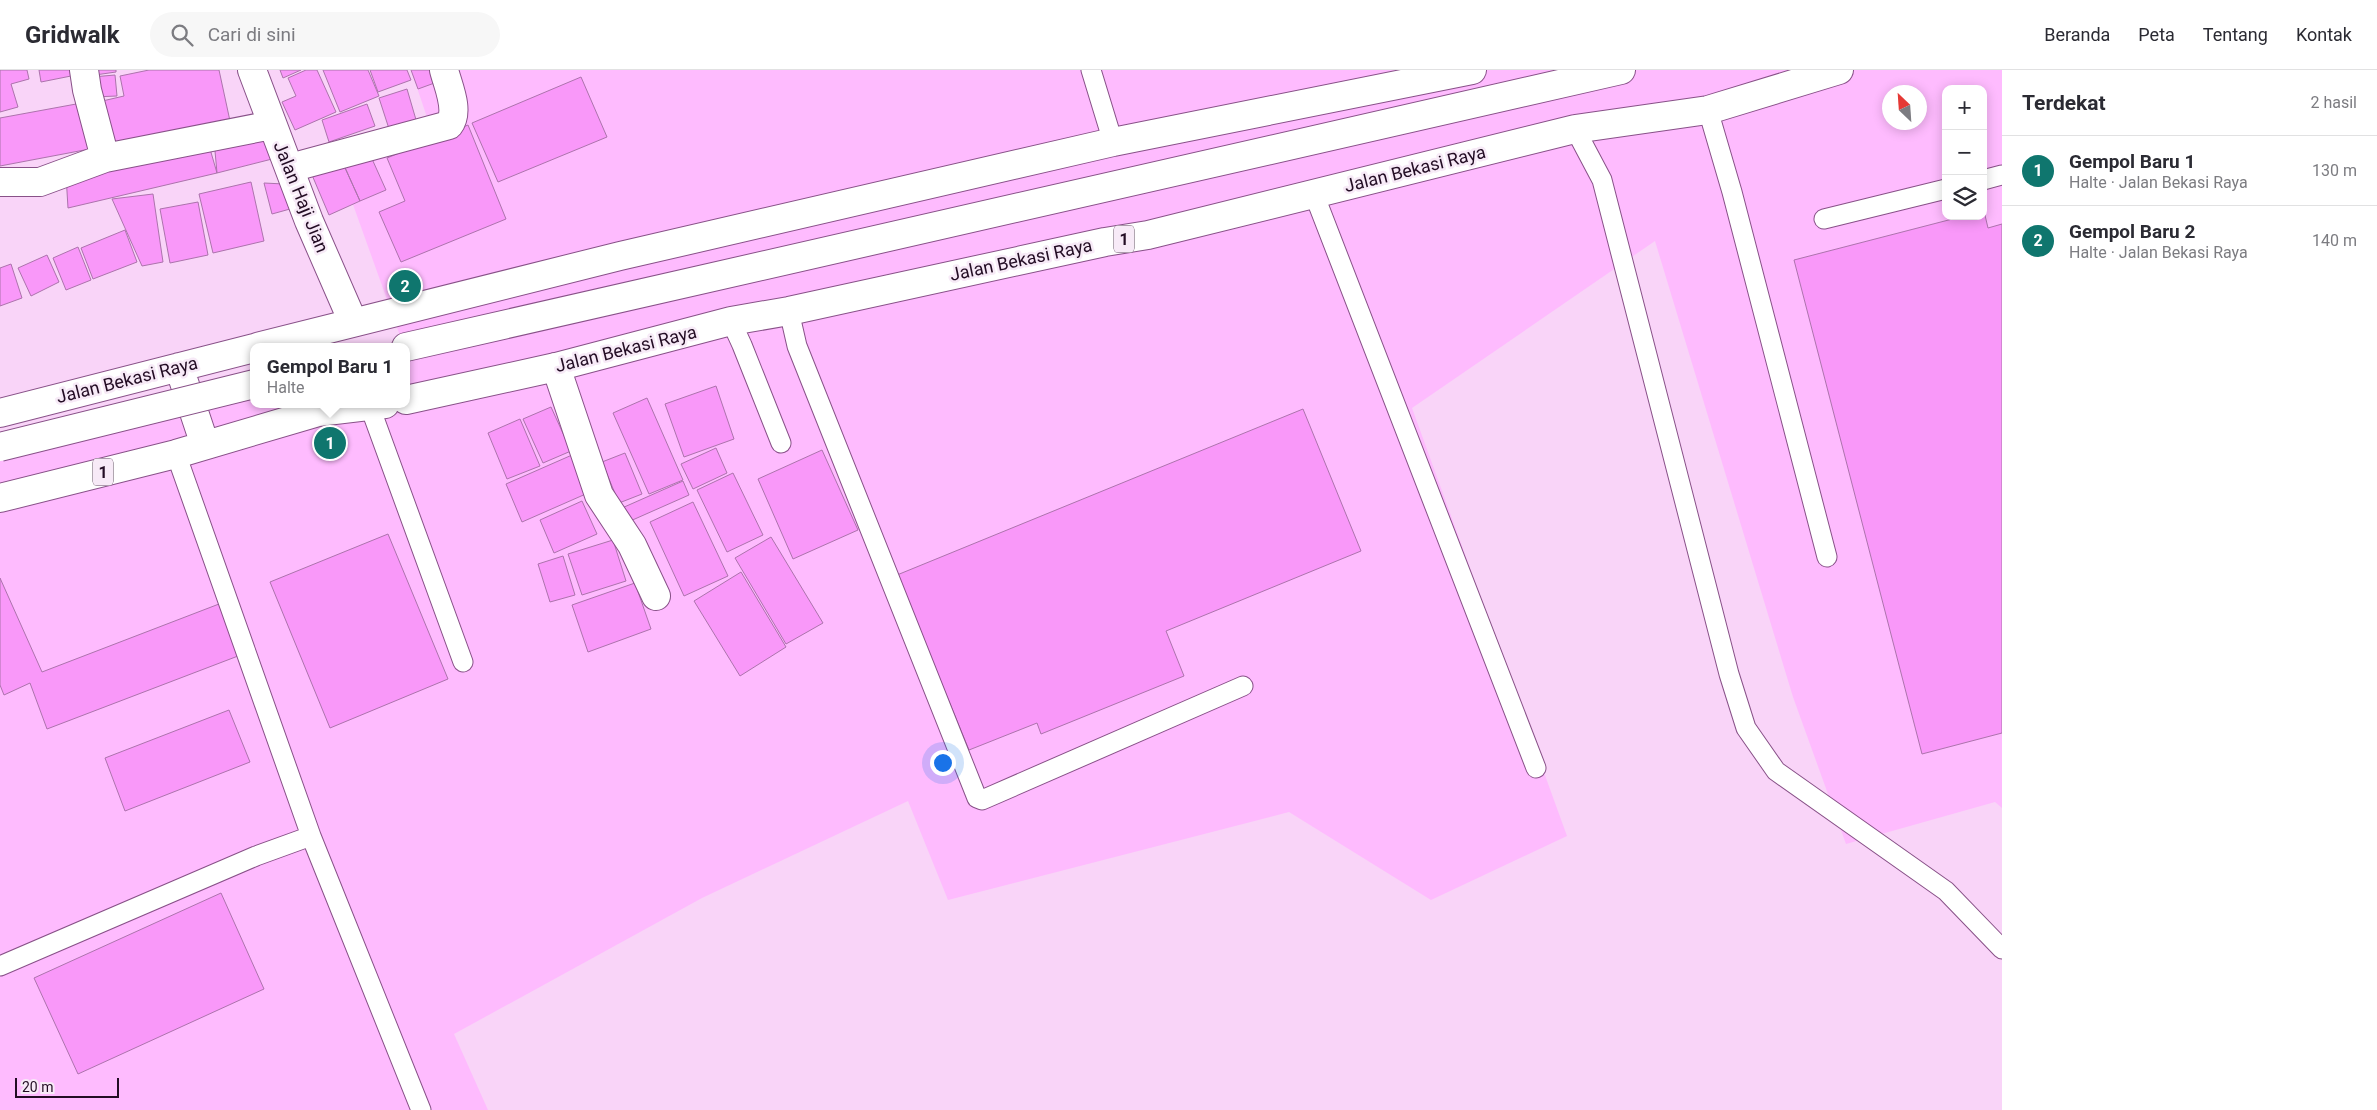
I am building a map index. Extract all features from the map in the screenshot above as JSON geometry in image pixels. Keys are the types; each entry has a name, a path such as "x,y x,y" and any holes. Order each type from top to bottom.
{"main road":[{"path":"84,70 87,90 105,158"},
{"name":"Jalan Haji Jian","path":"252,70 309,221 353,322"},
{"path":"290,168 449,125 453,120 454,108 444,70"},
{"name":"Jalan Bekasi Raya","path":"271,343 620,256 1113,142 1472,70"},
{"path":"410,346 1621,70"},
{"name":"Jalan Bekasi Raya","path":"410,399 556,367 731,321 789,312 1095,244 1148,235 1576,128 1708,110 1838,70"},
{"path":"0,182 40,182 105,158 272,124"},
{"name":"Jalan Bekasi Raya","path":"0,413 250,348"},
{"path":"179,367 205,446"},
{"path":"556,367 599,495 632,545 656,596"},
{"path":"0,447 250,385"},
{"name":"1","path":"0,498 176,454 318,412 358,408"}],"lane":[{"path":"1091,70 1113,142"},
{"path":"1708,110 1732,192 1827,557"},
{"path":"1576,128 1602,180 1729,674 1746,728 1776,771 1946,891 2002,949"},
{"path":"1987,179 2002,175"},
{"path":"1824,219 1942,190"},
{"path":"1314,194 1536,768"},
{"path":"789,312 801,355 977,798 982,800 1243,686"},
{"path":"731,321 781,443"},
{"path":"377,408 374,421 463,662"},
{"path":"176,454 311,836 421,1110"},
{"path":"0,966 256,856 311,836"}],"shaded area":[{"path":"411,70 2002,70 2002,808 1995,802 1846,844 1793,697 1655,241 1412,408 1567,836 1431,900 1289,812 948,900 908,801 702,898 454,1034 488,1110 0,1110 0,461 250,393 250,408 410,408 410,343 403,343 336,157 430,126"}],"building":[{"path":"0,70 27,70 29,79 11,84 18,107 0,112"},
{"path":"39,70 80,70 81,74 41,82"},
{"path":"87,70 116,70 116,72 88,76"},
{"path":"149,70 219,70 230,121 107,148 98,102 124,96 120,76"},
{"path":"280,70 301,70 283,78"},
{"path":"306,70 317,70 336,112 295,130 282,102 296,96 288,78"},
{"path":"323,70 368,70 379,96 340,112"},
{"path":"370,70 407,70 411,80 378,92"},
{"path":"411,70 436,70 440,81 418,89"},
{"path":"115,75 117,96 93,97 92,77"},
{"path":"581,77 607,137 498,182 472,123"},
{"path":"407,89 419,130 392,138 379,98"},
{"path":"87,102 95,148 0,166 0,118"},
{"path":"367,104 375,126 329,142 322,120"},
{"path":"468,125 506,219 401,262 379,212 405,201 387,158"},
{"path":"267,129 280,157 217,173 214,140"},
{"path":"208,142 217,173 68,208 66,175"},
{"path":"368,150 386,190 360,201 342,161"},
{"path":"342,161 360,201 329,215 312,175"},
{"path":"251,182 264,241 213,253 199,194"},
{"path":"264,183 284,184 290,209 272,214"},
{"path":"153,194 163,262 142,266 112,199"},
{"path":"198,202 208,255 170,263 160,209"},
{"path":"1949,220 1986,220 1988,228 2002,224 2002,733 1922,754 1794,260"},
{"path":"125,230 137,262 93,279 81,248"},
{"path":"78,247 91,280 66,290 53,258"},
{"path":"47,255 59,282 31,296 18,268"},
{"path":"11,264 22,298 0,306 0,268"},
{"path":"716,386 734,439 684,457 665,404"},
{"path":"647,398 683,480 649,494 613,413"},
{"path":"551,407 571,451 543,463 523,419"},
{"path":"1303,409 1361,551 1166,631 1184,676 1041,734 1037,723 969,750 897,575"},
{"path":"520,419 540,466 507,479 488,433"},
{"path":"716,448 727,473 693,489 681,464"},
{"path":"822,450 858,530 793,559 758,479"},
{"path":"625,453 642,494 619,503 602,462"},
{"path":"572,455 588,493 522,522 506,484"},
{"path":"733,473 763,535 727,552 697,490"},
{"path":"683,481 689,495 628,522 622,508"},
{"path":"582,501 597,534 554,553 540,520"},
{"path":"693,502 728,576 684,596 650,522"},
{"path":"388,534 448,679 330,728 270,582"},
{"path":"771,537 823,623 786,644 735,558"},
{"path":"613,540 626,581 582,595 568,554"},
{"path":"563,556 575,595 550,602 538,564"},
{"path":"741,572 786,647 740,676 694,601"},
{"path":"0,578 42,672 219,604 238,656 47,729 30,683 4,695 0,685"},
{"path":"635,583 651,629 588,652 572,605"},
{"path":"229,710 250,762 125,811 105,758"},
{"path":"221,893 264,989 78,1074 34,978"}],"place":[{"name":"Gempol Baru 2","path":"405,286"},
{"name":"Gempol Baru 1","path":"330,443"}]}
